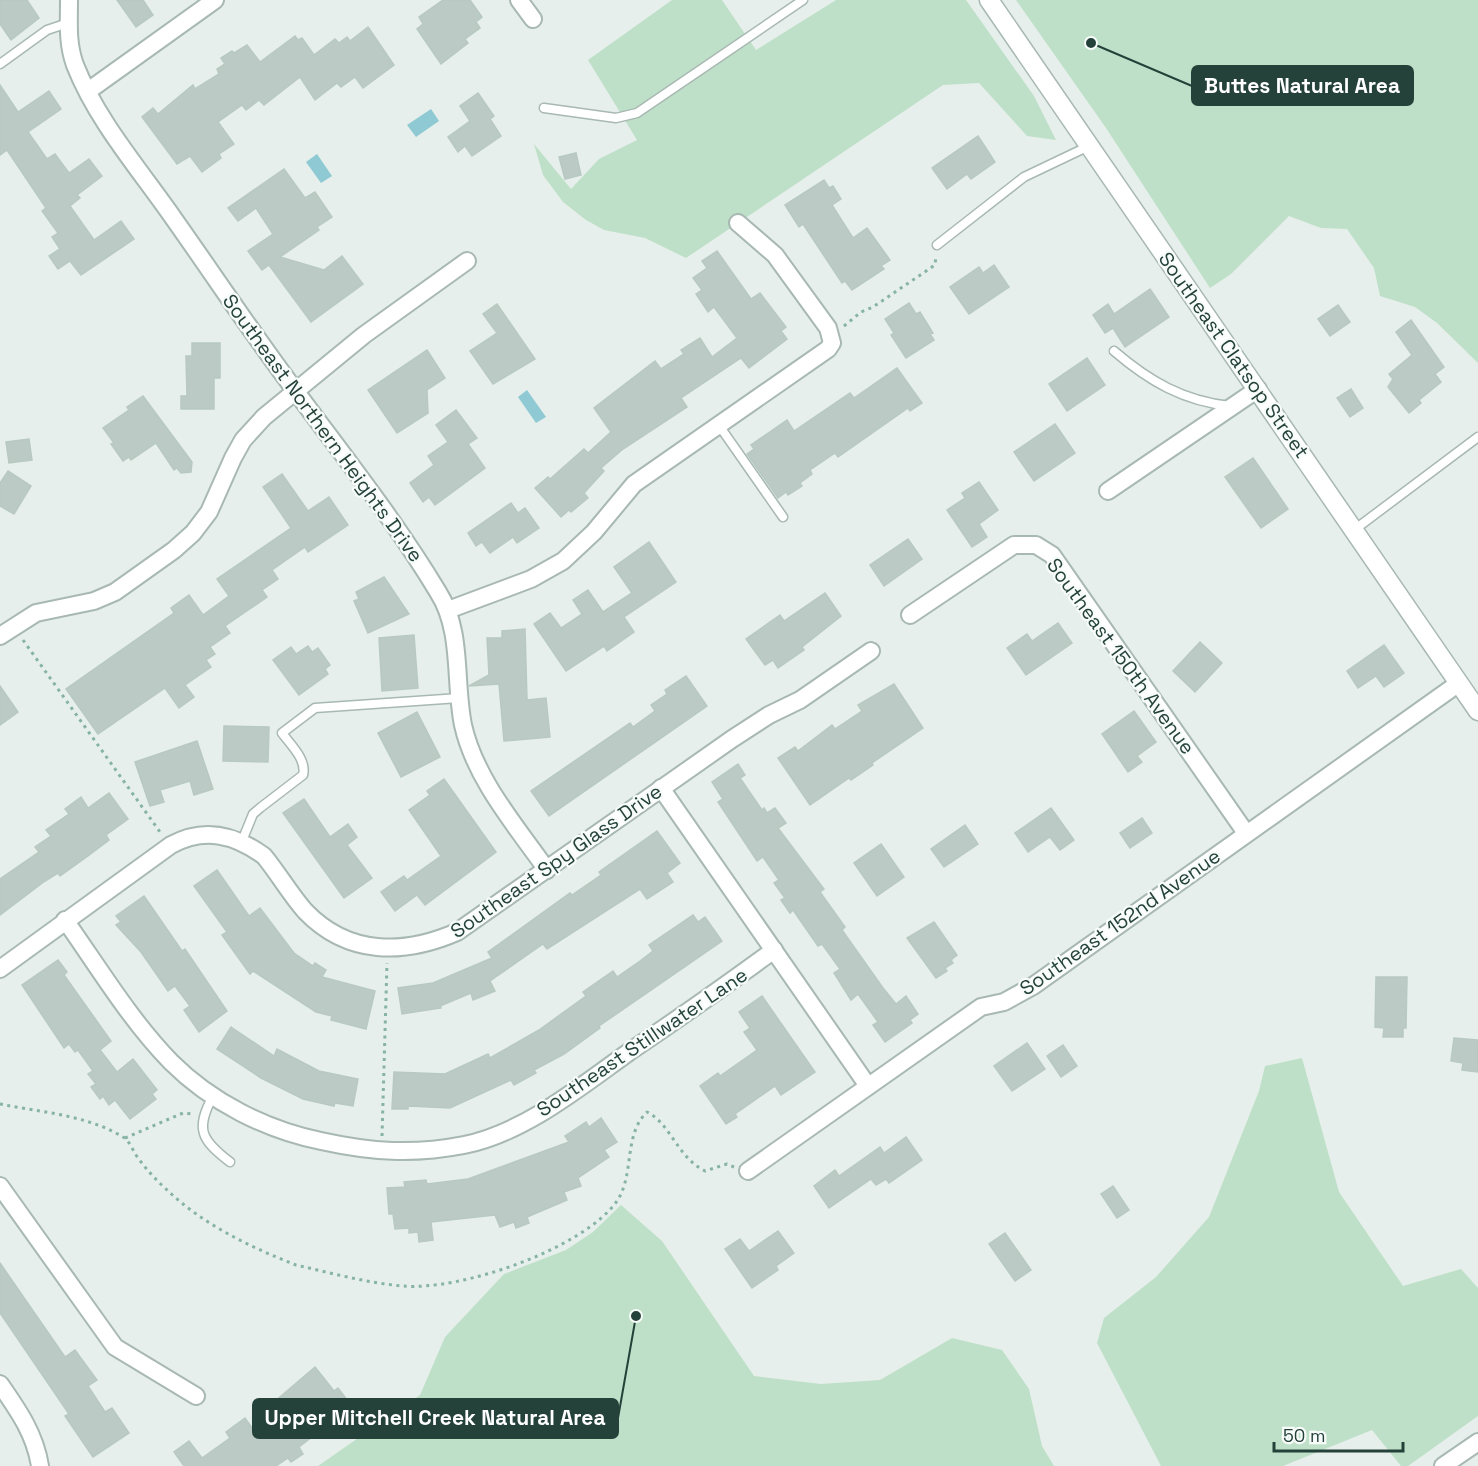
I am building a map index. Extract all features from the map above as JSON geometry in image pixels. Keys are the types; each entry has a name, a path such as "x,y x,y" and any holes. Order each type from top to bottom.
{"street":[{"name":"Southeast Northern Heights Drive","path":"69,0 68,37 75,64 101,114 295,391 412,551 448,610 454,637 463,725 482,773 547,870"},
{"path":"88,91 215,0"},
{"path":"519,0 532,19"},
{"name":"Southeast Clatsop Street","path":"989,0 1478,711"},
{"path":"448,610 523,582 563,561 594,532 634,484 822,354 832,340 775,255 738,223"},
{"path":"7,631 36,613 94,601 115,592 174,550 193,533 209,512 243,440 264,417 364,335 467,261"},
{"path":"1108,490 1258,389"},
{"name":"Southeast 150th Avenue","path":"910,615 1000,552 1014,545 1036,545 1052,555 1246,833"},
{"name":"Southeast Spy Glass Drive","path":"0,969 171,845 199,834 214,834 242,841 264,856 304,909 317,922 353,942 388,949 418,946 457,932 751,726 800,700 871,651"},
{"name":"Southeast 152nd Avenue","path":"748,1171 981,1007 1004,1002 1033,986 1459,683"},
{"path":"661,788 868,1086"},
{"name":"Southeast Stillwater Lane","path":"65,920 143,1029 172,1062 213,1096 247,1116 294,1136 381,1152 419,1152 466,1145 541,1114 774,950"},
{"path":"0,1186 115,1347 196,1396"},
{"path":"0,1384 23,1416 34,1438 40,1466"},
{"path":"1443,1466 1478,1442"}],"lane":[{"path":"544,108 616,118 637,113 804,0"},
{"path":"0,64 47,30 68,23"},
{"path":"937,245 1024,177 1090,146"},
{"path":"1114,351 1145,377 1210,404 1233,407"},
{"path":"718,424 783,517"},
{"path":"1354,530 1478,437"},
{"path":"242,841 254,814 303,775 301,760 282,733 315,708 459,698"},
{"path":"213,1096 203,1116 201,1126 204,1138 212,1149 230,1162"}],"path":[{"path":"832,340 861,312 873,307 935,265 937,245"},
{"path":"7,631 171,845"},
{"path":"381,1152 388,949"},
{"path":"0,1104 48,1112 101,1126 125,1138 147,1169 168,1191 211,1224 296,1265 403,1286 426,1286 448,1282 512,1266 562,1246 595,1225 618,1200 629,1168 632,1139 639,1120 647,1112 658,1118 672,1141 694,1166 705,1171 727,1164 748,1171"},
{"path":"125,1138 183,1113 203,1116"}],"green space":[{"path":"672,0 722,0 756,50 836,0 966,0 1034,96 1056,140 1027,136 979,83 943,85 686,258 645,238 604,230 586,220 563,202 543,175 534,144 571,189 599,159 637,140 588,60"},
{"path":"1016,0 1478,0 1478,363 1437,323 1415,307 1380,296 1374,268 1347,229 1321,228 1289,216 1231,274 1210,288 1106,128"},
{"path":"1302,1058 1339,1192 1403,1286 1461,1269 1478,1288 1478,1416 1408,1466 1401,1466 1372,1430 1283,1466 1161,1466 1097,1343 1104,1318 1156,1277 1209,1217 1259,1091 1265,1066"},
{"path":"621,1205 662,1241 754,1376 821,1384 880,1380 952,1338 1002,1350 1029,1389 1042,1446 1054,1466 318,1466 420,1395 445,1337 504,1274 566,1250 593,1232"}],"water":[{"path":"431,109 439,121 416,137 407,125"},
{"path":"317,154 332,176 321,183 306,162"},
{"path":"527,390 546,417 536,423 518,397"}],"building":[{"path":"0,0 27,0 39,18 11,40 0,24"},
{"path":"117,0 143,0 153,15 136,27"},
{"path":"443,0 470,0 482,17 476,22 480,28 465,39 468,43 441,64 417,29 423,24 419,17"},
{"path":"368,27 394,65 363,88 355,77 341,87 337,83 315,100 300,77 264,105 259,100 246,110 242,105 218,122 234,144 219,154 221,158 202,172 190,156 177,164 142,117 153,108 158,114 193,85 195,89 219,74 217,69 225,64 221,58 247,45 260,62 295,36 298,40 302,38 314,55 335,39 339,43 347,37 350,41"},
{"path":"0,85 18,112 49,91 61,109 28,132 47,159 55,154 69,173 89,159 102,176 77,195 80,198 70,206 94,240 121,221 134,239 81,275 70,261 58,269 49,256 60,249 52,237 58,233 42,211 46,208 7,150 0,155"},
{"path":"478,93 494,116 490,119 501,136 472,156 465,146 458,152 448,137 470,121 460,106"},
{"path":"978,136 995,162 971,179 967,174 947,189 932,168"},
{"path":"576,153 581,175 565,179 559,157"},
{"path":"284,169 305,198 315,192 332,217 317,227 319,230 280,257 324,270 342,256 363,284 311,322 269,265 262,270 248,251 273,234 256,208 238,221 228,208"},
{"path":"824,180 829,188 833,186 841,199 832,205 853,238 867,228 890,260 881,266 884,269 852,290 845,281 842,283 803,224 799,227 785,205"},
{"path":"717,251 751,299 760,293 786,327 781,331 787,339 749,368 741,358 681,398 687,407 623,449 601,468 604,471 584,493 588,498 561,517 535,488 548,477 550,479 584,449 588,453 611,432 594,408 655,361 661,369 684,354 681,350 700,338 712,357 737,338 714,307 708,312 696,294 702,290 693,278 707,268 702,261"},
{"path":"994,265 1009,287 969,314 950,287 979,267 983,273"},
{"path":"1150,289 1169,317 1125,347 1113,328 1105,333 1093,315 1108,304 1114,314"},
{"path":"909,303 916,314 920,312 933,333 930,334 934,340 906,358 891,335 894,333 885,319"},
{"path":"497,304 535,359 493,384 470,351 497,333 483,314"},
{"path":"1338,305 1350,322 1330,336 1318,319"},
{"path":"1411,320 1444,367 1435,374 1441,382 1419,400 1421,403 1409,413 1388,387 1393,379 1389,374 1412,355 1396,332"},
{"path":"192,343 220,343 220,378 214,378 214,409 181,409 181,396 187,396 186,356 192,356"},
{"path":"427,350 445,378 427,390 428,413 397,433 368,390"},
{"path":"1087,358 1105,385 1067,411 1049,384"},
{"path":"897,368 922,403 910,411 908,408 838,457 835,453 810,470 812,474 800,483 802,486 778,498 747,454 754,449 751,445 787,420 794,431 850,393 854,398"},
{"path":"1351,389 1363,408 1350,417 1337,398"},
{"path":"143,396 192,462 191,472 181,473 177,468 174,470 156,443 131,460 129,457 123,461 111,444 114,443 103,428 129,410 127,407"},
{"path":"456,410 477,438 468,444 485,468 435,505 429,497 423,502 410,483 434,465 428,456 448,442 436,425"},
{"path":"1055,424 1075,453 1034,481 1014,452"},
{"path":"29,439 32,460 9,463 6,442"},
{"path":"1253,458 1288,509 1261,528 1225,477"},
{"path":"8,471 31,486 14,514 0,506 0,483"},
{"path":"282,474 308,511 329,497 348,525 308,552 305,547 272,570 278,579 262,590 267,597 225,626 230,633 210,647 215,654 206,660 211,667 185,685 194,697 179,708 165,688 98,734 66,689 174,613 171,608 189,595 203,615 229,596 217,579 291,528 263,487"},
{"path":"979,482 998,510 979,524 987,537 972,547 947,510 965,498 962,493"},
{"path":"511,503 518,513 525,508 539,528 517,543 513,537 490,553 482,542 476,546 468,533"},
{"path":"908,539 922,559 884,586 870,565"},
{"path":"649,542 676,582 624,617 634,632 607,651 604,646 566,671 534,624 550,613 561,628 582,614 573,600 588,590 603,612 632,593 614,567"},
{"path":"384,577 409,614 368,633 354,601 359,599 356,592"},
{"path":"825,593 841,616 802,647 804,650 778,668 773,660 765,665 746,639 780,615 784,621"},
{"path":"1058,623 1072,643 1026,675 1007,648 1027,634 1032,641"},
{"path":"525,629 527,700 546,698 550,737 504,741 499,684 469,686 489,675 487,638 502,638 502,631"},
{"path":"414,635 418,688 382,691 379,638"},
{"path":"1200,642 1222,663 1195,692 1173,671"},
{"path":"1384,645 1404,673 1384,687 1376,676 1358,688 1347,671"},
{"path":"308,646 312,652 318,648 330,665 325,669 328,674 299,695 273,660 291,647 296,654"},
{"path":"686,676 707,706 549,816 531,791 630,723 633,727 655,711 651,705 667,694 665,690"},
{"path":"894,684 923,728 851,780 849,778 810,805 778,758 795,747 798,751 832,725 835,729 862,711 858,705"},
{"path":"0,686 18,712 0,725"},
{"path":"1134,711 1156,742 1137,756 1142,762 1128,772 1102,734"},
{"path":"417,712 440,757 401,777 378,733"},
{"path":"224,726 269,727 268,762 223,761"},
{"path":"197,741 213,789 194,795 190,781 160,790 164,802 150,806 135,762"},
{"path":"738,764 745,775 740,778 762,810 764,808 767,813 775,808 786,823 778,828 824,889 820,892 845,927 842,930 883,988 896,1004 906,996 918,1014 910,1020 912,1023 885,1042 873,1025 878,1022 858,994 851,1000 834,973 840,969 822,944 818,946 793,910 790,913 781,900 785,898 774,883 779,880 763,857 757,861 718,802 723,799 712,782"},
{"path":"444,779 496,852 425,905 417,895 395,911 381,892 404,876 407,880 441,856 409,810 430,795 427,791"},
{"path":"109,793 128,819 106,835 109,840 88,856 60,876 58,873 45,881 0,915 0,879 39,852 35,847 51,836 46,830 69,814 65,809 81,797 88,808"},
{"path":"304,799 330,837 348,824 357,837 347,845 372,878 344,898 283,813"},
{"path":"1051,808 1074,840 1060,850 1050,837 1028,852 1015,833"},
{"path":"1142,818 1152,833 1130,848 1120,833"},
{"path":"965,825 978,844 944,867 931,849"},
{"path":"657,831 680,863 667,873 673,882 647,899 640,889 547,949 543,944 490,981 495,991 473,1000 471,993 440,1006 441,1008 402,1014 398,988 433,983 492,958 488,952 570,893 572,895 601,875 599,872"},
{"path":"881,844 904,877 877,896 854,863"},
{"path":"217,870 249,916 260,908 294,953 313,966 315,963 326,970 322,977 375,991 366,1029 331,1020 332,1016 316,1012 253,971 250,974 222,935 227,932 194,886"},
{"path":"144,896 182,951 185,949 227,1011 199,1032 184,1010 190,1006 175,986 168,991 141,952 116,925 121,922 116,916"},
{"path":"693,915 698,922 705,917 722,941 599,1026 600,1028 564,1054 534,1070 536,1073 514,1085 511,1080 450,1108 408,1106 408,1109 392,1109 394,1072 445,1074 488,1054 490,1058 539,1030 586,996 583,992 613,971 617,977 640,961 653,951 649,945"},
{"path":"934,922 957,955 951,960 953,963 945,968 947,971 936,978 907,938"},
{"path":"58,960 67,972 64,975 111,1041 100,1050 117,1072 133,1059 157,1090 152,1094 156,1099 130,1119 115,1100 109,1105 103,1096 100,1099 91,1087 96,1084 88,1074 93,1071 78,1050 75,1052 69,1044 64,1048 22,985"},
{"path":"1376,977 1407,977 1406,1028 1403,1028 1403,1037 1383,1037 1384,1028 1375,1027"},
{"path":"762,996 815,1072 781,1095 775,1086 735,1114 737,1117 726,1124 700,1086 718,1073 720,1076 757,1050 744,1032 750,1028 739,1012"},
{"path":"231,1027 274,1056 277,1049 319,1071 358,1079 353,1106 335,1103 334,1106 303,1099 261,1078 217,1049"},
{"path":"1454,1038 1478,1040 1478,1072 1462,1070 1463,1063 1451,1061"},
{"path":"1027,1043 1045,1069 1012,1091 994,1066"},
{"path":"1063,1045 1077,1066 1061,1077 1047,1056"},
{"path":"601,1118 617,1142 604,1150 609,1157 578,1178 581,1186 564,1192 567,1200 527,1217 529,1223 516,1228 514,1222 500,1227 495,1215 431,1222 433,1240 419,1242 418,1232 409,1233 409,1228 395,1229 393,1214 389,1214 387,1188 405,1187 404,1182 426,1180 427,1184 468,1179 569,1142 565,1136 586,1122 589,1127"},
{"path":"906,1137 922,1160 889,1183 886,1179 876,1185 871,1179 829,1208 814,1186 835,1170 839,1176 880,1147 884,1153"},
{"path":"1113,1186 1129,1210 1117,1218 1101,1194"},
{"path":"778,1231 794,1253 776,1266 778,1270 752,1288 725,1249 740,1239 749,1251"},
{"path":"1005,1233 1031,1270 1015,1281 989,1244"},
{"path":"0,1263 65,1357 75,1350 97,1380 88,1386 105,1412 112,1408 129,1433 93,1457 65,1416 69,1414 0,1313"},
{"path":"315,1367 334,1391 338,1388 348,1401 326,1418 330,1423 299,1447 303,1454 291,1462 288,1458 276,1466 184,1466 174,1452 189,1441 202,1458 230,1438 226,1432 245,1418 255,1432 282,1413 274,1402"}],"place":[{"name":"Buttes Natural Area","path":"1091,43"},
{"name":"Upper Mitchell Creek Natural Area","path":"636,1316"}]}
